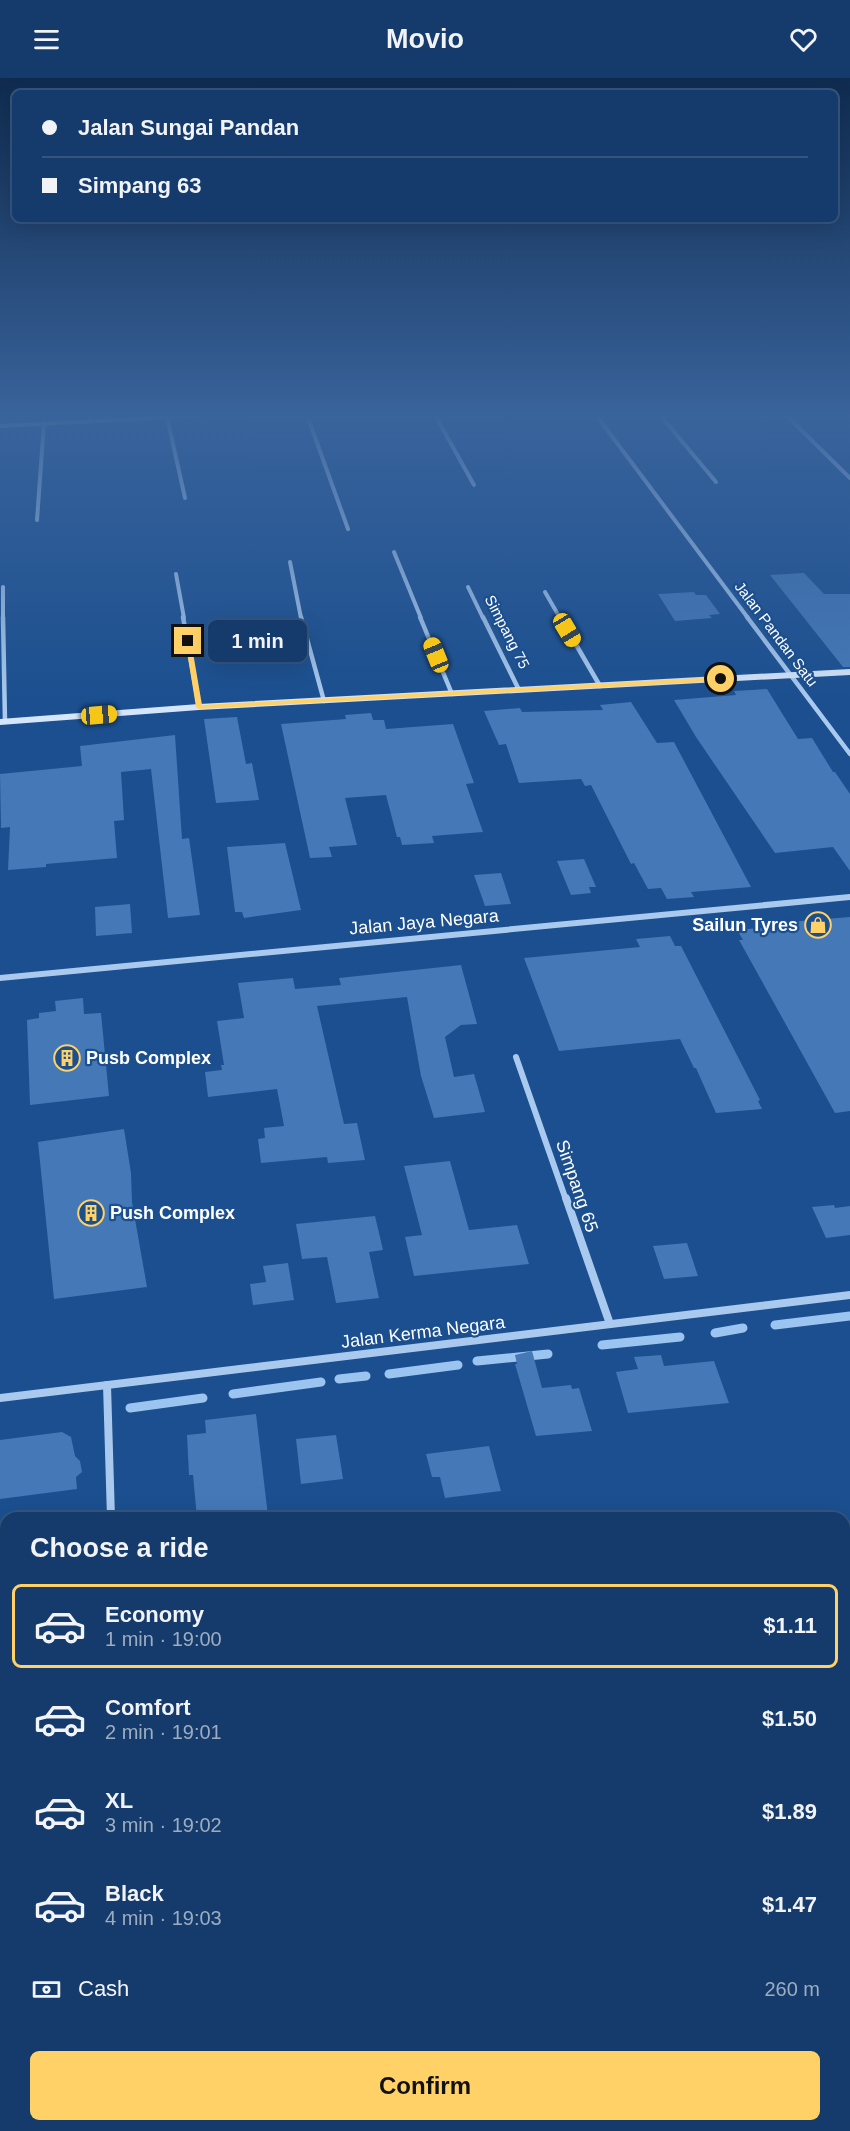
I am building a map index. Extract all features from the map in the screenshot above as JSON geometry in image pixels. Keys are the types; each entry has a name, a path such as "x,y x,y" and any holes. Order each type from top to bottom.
{"street":[{"path":"37,520 38,511"},
{"path":"341,511 348,530"},
{"name":"Jalan Pandan Satu","path":"668,511 850,754"},
{"path":"394,552 452,694"},
{"path":"290,562 306,642 324,701"},
{"path":"176,574 199,707"},
{"path":"3,587 3,722 199,707 850,672"},
{"name":"Simpang 75","path":"468,587 519,690"},
{"path":"544,592 600,686"},
{"name":"Jalan Jaya Negara","path":"0,978 850,897"},
{"name":"Simpang 65","path":"516,1058 610,1324"},
{"name":"Jalan Kerma Negara","path":"0,1398 850,1295"},
{"path":"107,1385 111,1512"}],"building":[{"path":"804,573 824,594 850,594 850,667 843,667 770,575"},
{"path":"694,592 696,595 706,595 720,614 709,615 712,618 675,621 658,594"},
{"path":"767,689 798,739 812,738 850,794 850,871 833,847 775,853 696,737 674,700 736,695 734,691"},
{"path":"631,702 657,743 674,742 751,887 691,892 694,897 667,899 661,888 648,889 634,863 631,864 591,785 585,786 581,779 519,783 506,744 499,745 484,711 520,708 522,712 603,710 600,705"},
{"path":"371,713 373,720 384,720 386,729 453,724 474,783 466,784 483,832 432,836 434,843 402,845 400,837 397,837 386,795 345,798 357,845 329,847 332,857 310,858 281,724 346,719 345,715"},
{"path":"237,717 246,764 252,763 259,800 216,803 204,719"},
{"path":"175,735 182,839 189,838 200,915 168,918 151,769 121,772 124,820 114,821 117,858 46,864 46,867 8,870 10,827 1,828 0,774 82,766 80,746"},
{"path":"285,843 301,910 244,918 242,912 235,912 227,847"},
{"path":"584,859 596,887 589,887 591,893 571,895 557,861"},
{"path":"501,873 511,904 485,906 474,875"},
{"path":"130,904 132,933 96,936 95,907"},
{"path":"850,917 850,1111 835,1113 739,940 743,940 737,930 791,925 789,922"},
{"path":"670,936 675,946 681,946 760,1100 758,1101 762,1109 716,1113 680,1039 559,1051 524,958 640,947 636,939"},
{"path":"461,965 477,1024 461,1025 445,1037 454,1077 474,1074 485,1112 434,1118 421,1076 407,997 317,1006 344,1124 357,1123 365,1160 328,1163 327,1157 261,1163 258,1139 265,1138 264,1128 284,1126 277,1089 208,1097 205,1072 222,1070 221,1065 224,1065 217,1021 244,1018 238,983 293,978 295,989 341,985 339,978"},
{"name":"Pusb Complex","path":"83,998 84,1014 101,1013 109,1096 30,1105 27,1020 39,1018 39,1013 56,1011 55,1001"},
{"name":"Push Complex","path":"124,1129 131,1173 132,1202 147,1287 54,1299 38,1142"},
{"path":"450,1161 469,1230 517,1225 529,1264 414,1276 405,1237 422,1235 404,1166"},
{"path":"834,1205 835,1208 850,1206 850,1235 826,1238 812,1207"},
{"path":"375,1216 383,1250 369,1252 379,1298 336,1303 327,1257 302,1259 296,1224"},
{"path":"687,1243 698,1276 664,1279 653,1246"},
{"path":"288,1263 294,1300 253,1305 250,1284 266,1282 263,1266"},
{"path":"532,1351 542,1388 571,1385 572,1389 579,1388 592,1431 536,1436 515,1364 517,1364 515,1355"},
{"path":"661,1355 664,1366 714,1361 729,1403 628,1413 616,1372 638,1369 634,1357"},
{"path":"256,1414 268,1512 196,1512 193,1475 189,1475 187,1435 206,1433 205,1420"},
{"path":"62,1432 71,1437 75,1456 80,1461 82,1472 76,1477 77,1489 0,1499 0,1440"},
{"path":"336,1435 343,1479 301,1484 296,1439"},
{"path":"489,1446 501,1491 445,1498 440,1477 432,1477 426,1454"}],"waterway":[{"path":"775,1325 850,1316"},
{"path":"715,1333 743,1328"},
{"path":"602,1345 680,1337"},
{"path":"477,1361 548,1354"},
{"path":"389,1374 458,1365"},
{"path":"339,1379 366,1376"},
{"path":"233,1394 321,1382"},
{"path":"130,1408 203,1398"}],"place":[{"name":"Sailun Tyres","path":"818,925"},
{"name":"Pusb Complex","path":"67,1058"},
{"name":"Push Complex","path":"91,1213"}],"route":[{"path":"188,641 199,707 721,679"}]}
